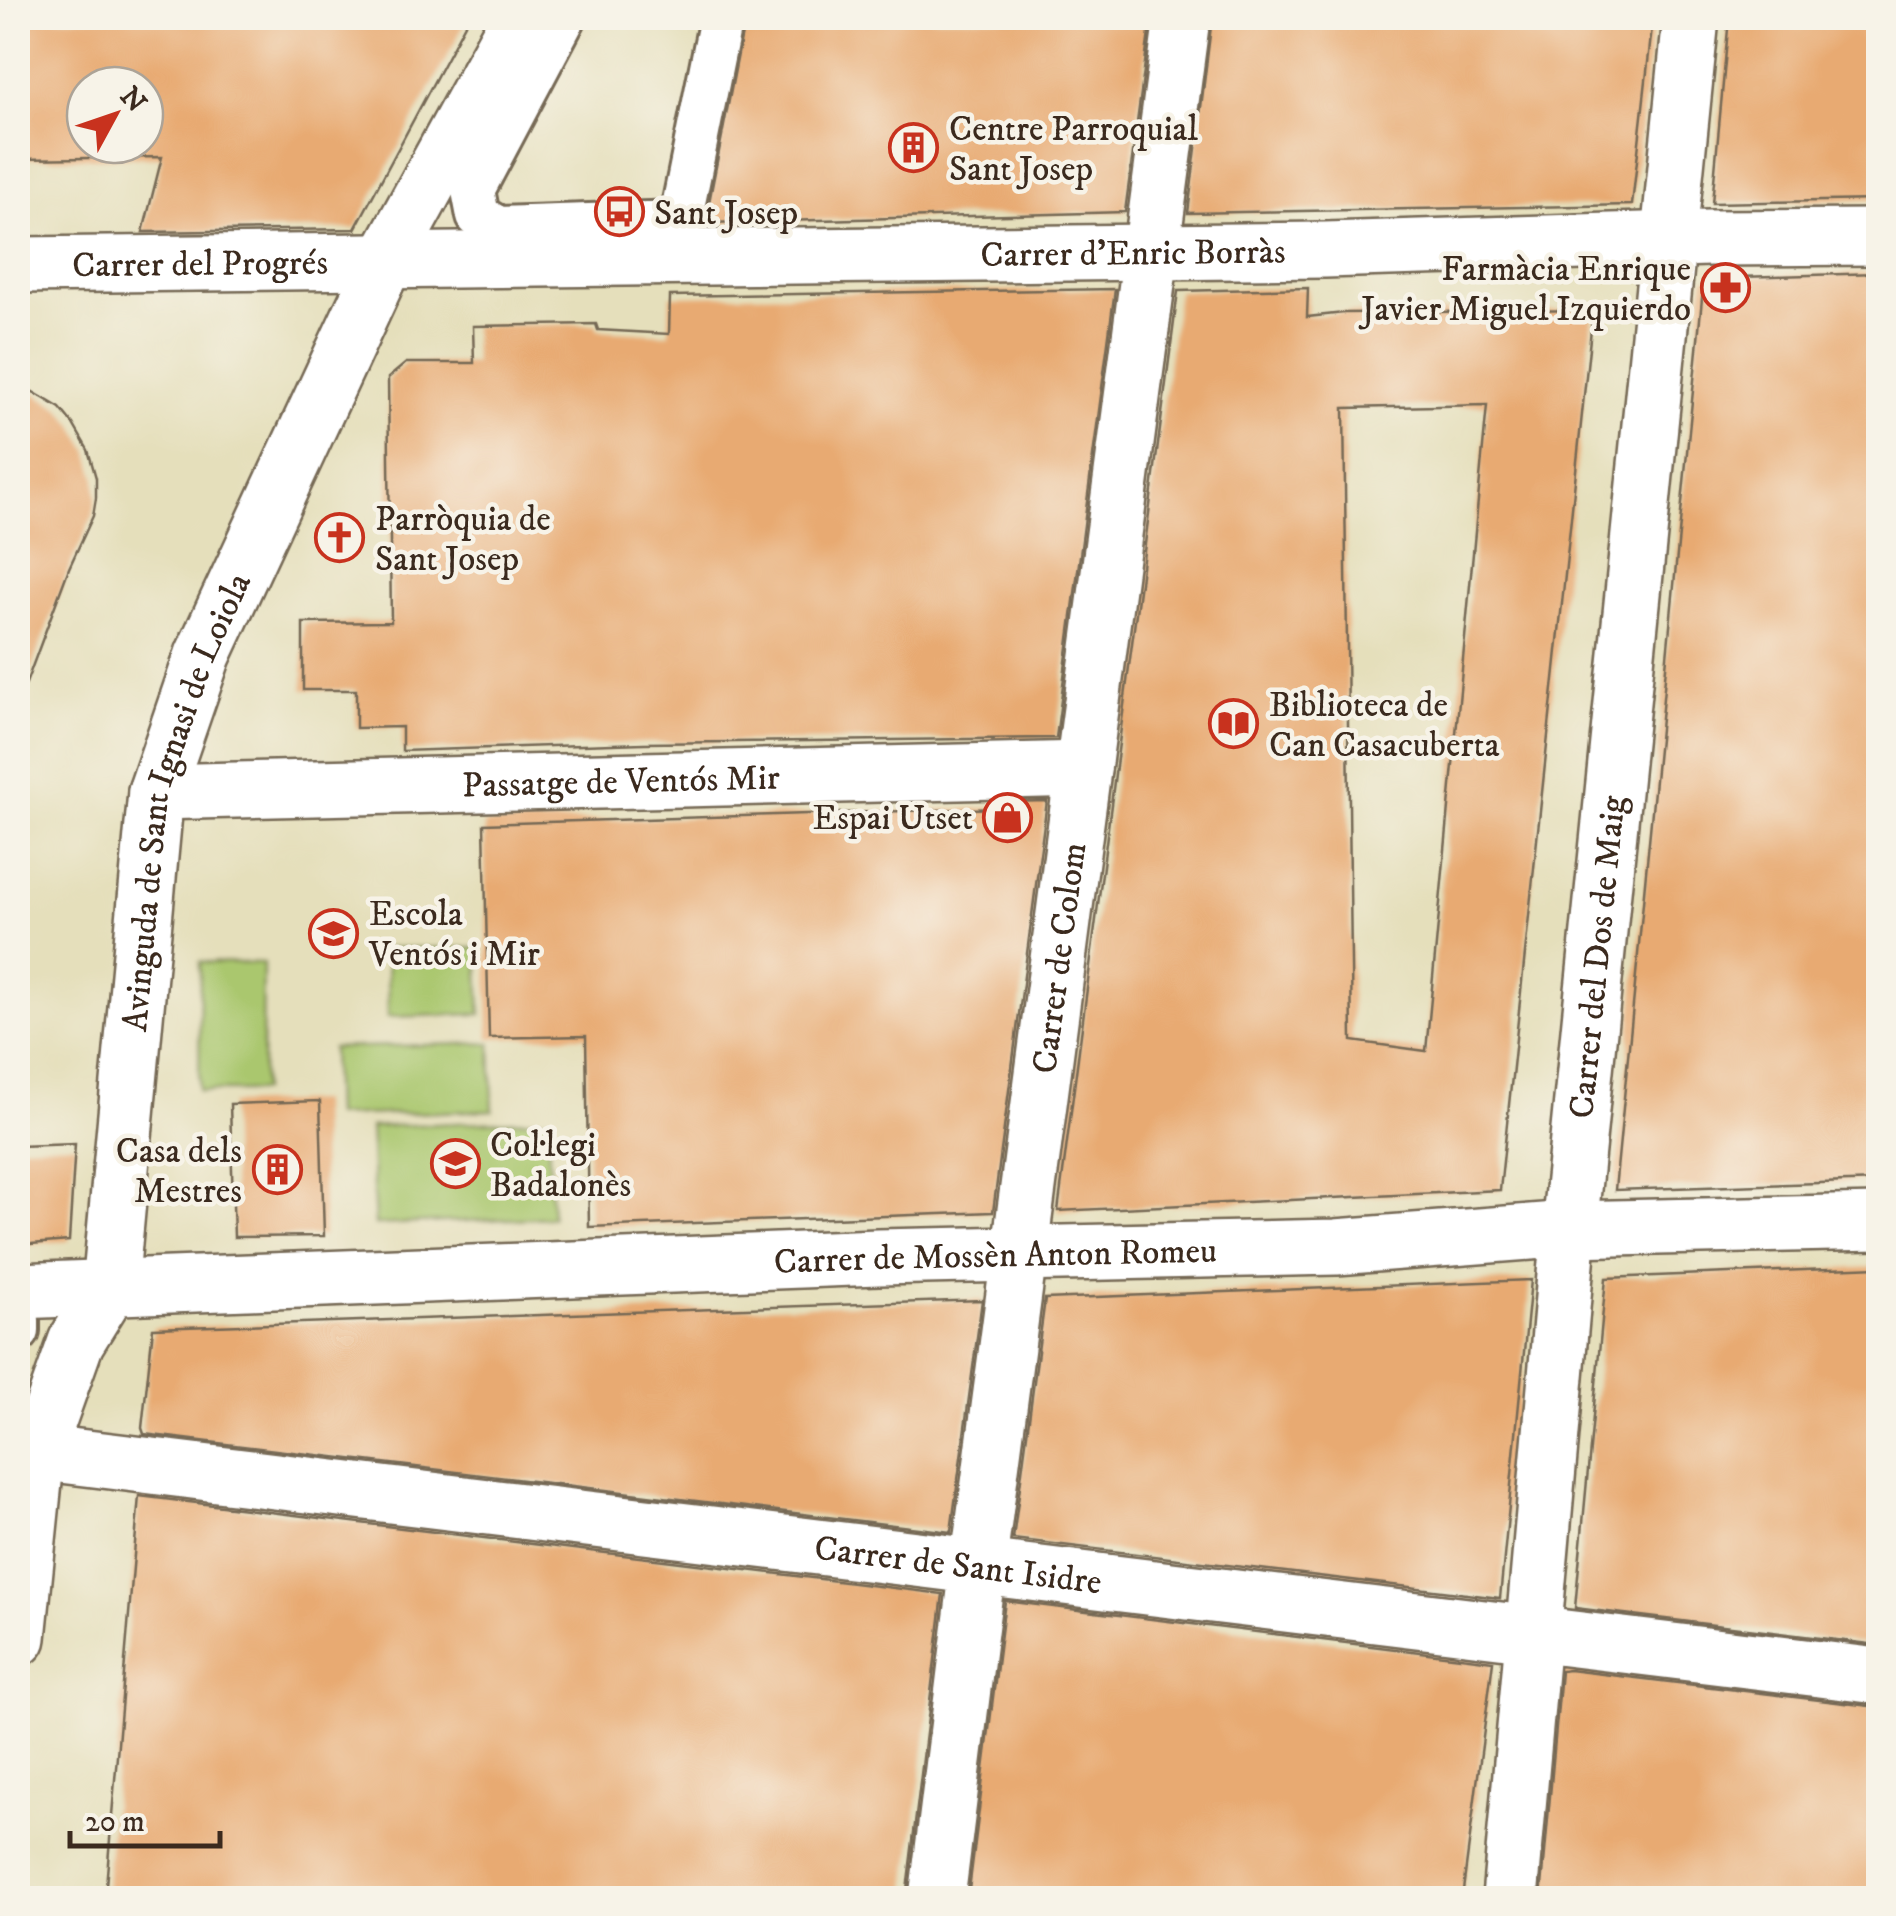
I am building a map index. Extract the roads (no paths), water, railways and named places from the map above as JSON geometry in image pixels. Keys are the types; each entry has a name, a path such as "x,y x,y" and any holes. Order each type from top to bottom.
{"street":[{"name":"Avinguda de Sant Ignasi de Loiola","path":"18,1638 37,1452 76,1342 110,1287 156,792 203,655 386,260 520,18"},
{"path":"564,18 473,190 478,216 498,228 680,222 722,18"},
{"name":"Carrer de Colom","path":"937,1898 1182,18"},
{"name":"Carrer del Dos de Maig","path":"1510,1898 1569,1229 1691,18"},
{"name":"Carrer d'Enric Borràs","path":"386,260 1324,250 1878,236"},
{"name":"Carrer del Progrés","path":"18,266 386,260"},
{"name":"Passatge de Ventós Mir","path":"156,792 1084,769"},
{"name":"Carrer de Mossèn Anton Romeu","path":"18,1292 1020,1252 1336,1248 1569,1229 1878,1222"},
{"path":"18,1320 18,1331"},
{"name":"Carrer de Sant Isidre","path":"37,1452 1878,1676"}],"place":[{"name":"Centre Parroquial Sant Josep","path":"914,148"},
{"name":"Sant Josep","path":"619,212"},
{"name":"Farmàcia Enrique Javier Miguel Izquierdo","path":"1726,288"},
{"name":"Parròquia de Sant Josep","path":"340,538"},
{"name":"Biblioteca de Can Casacuberta","path":"1234,724"},
{"name":"Espai Utset","path":"1008,817"},
{"name":"Escola Ventós i Mir","path":"334,933"},
{"name":"Col·legi Badalonès","path":"455,1164"},
{"name":"Casa dels Mestres","path":"277,1170"}]}
